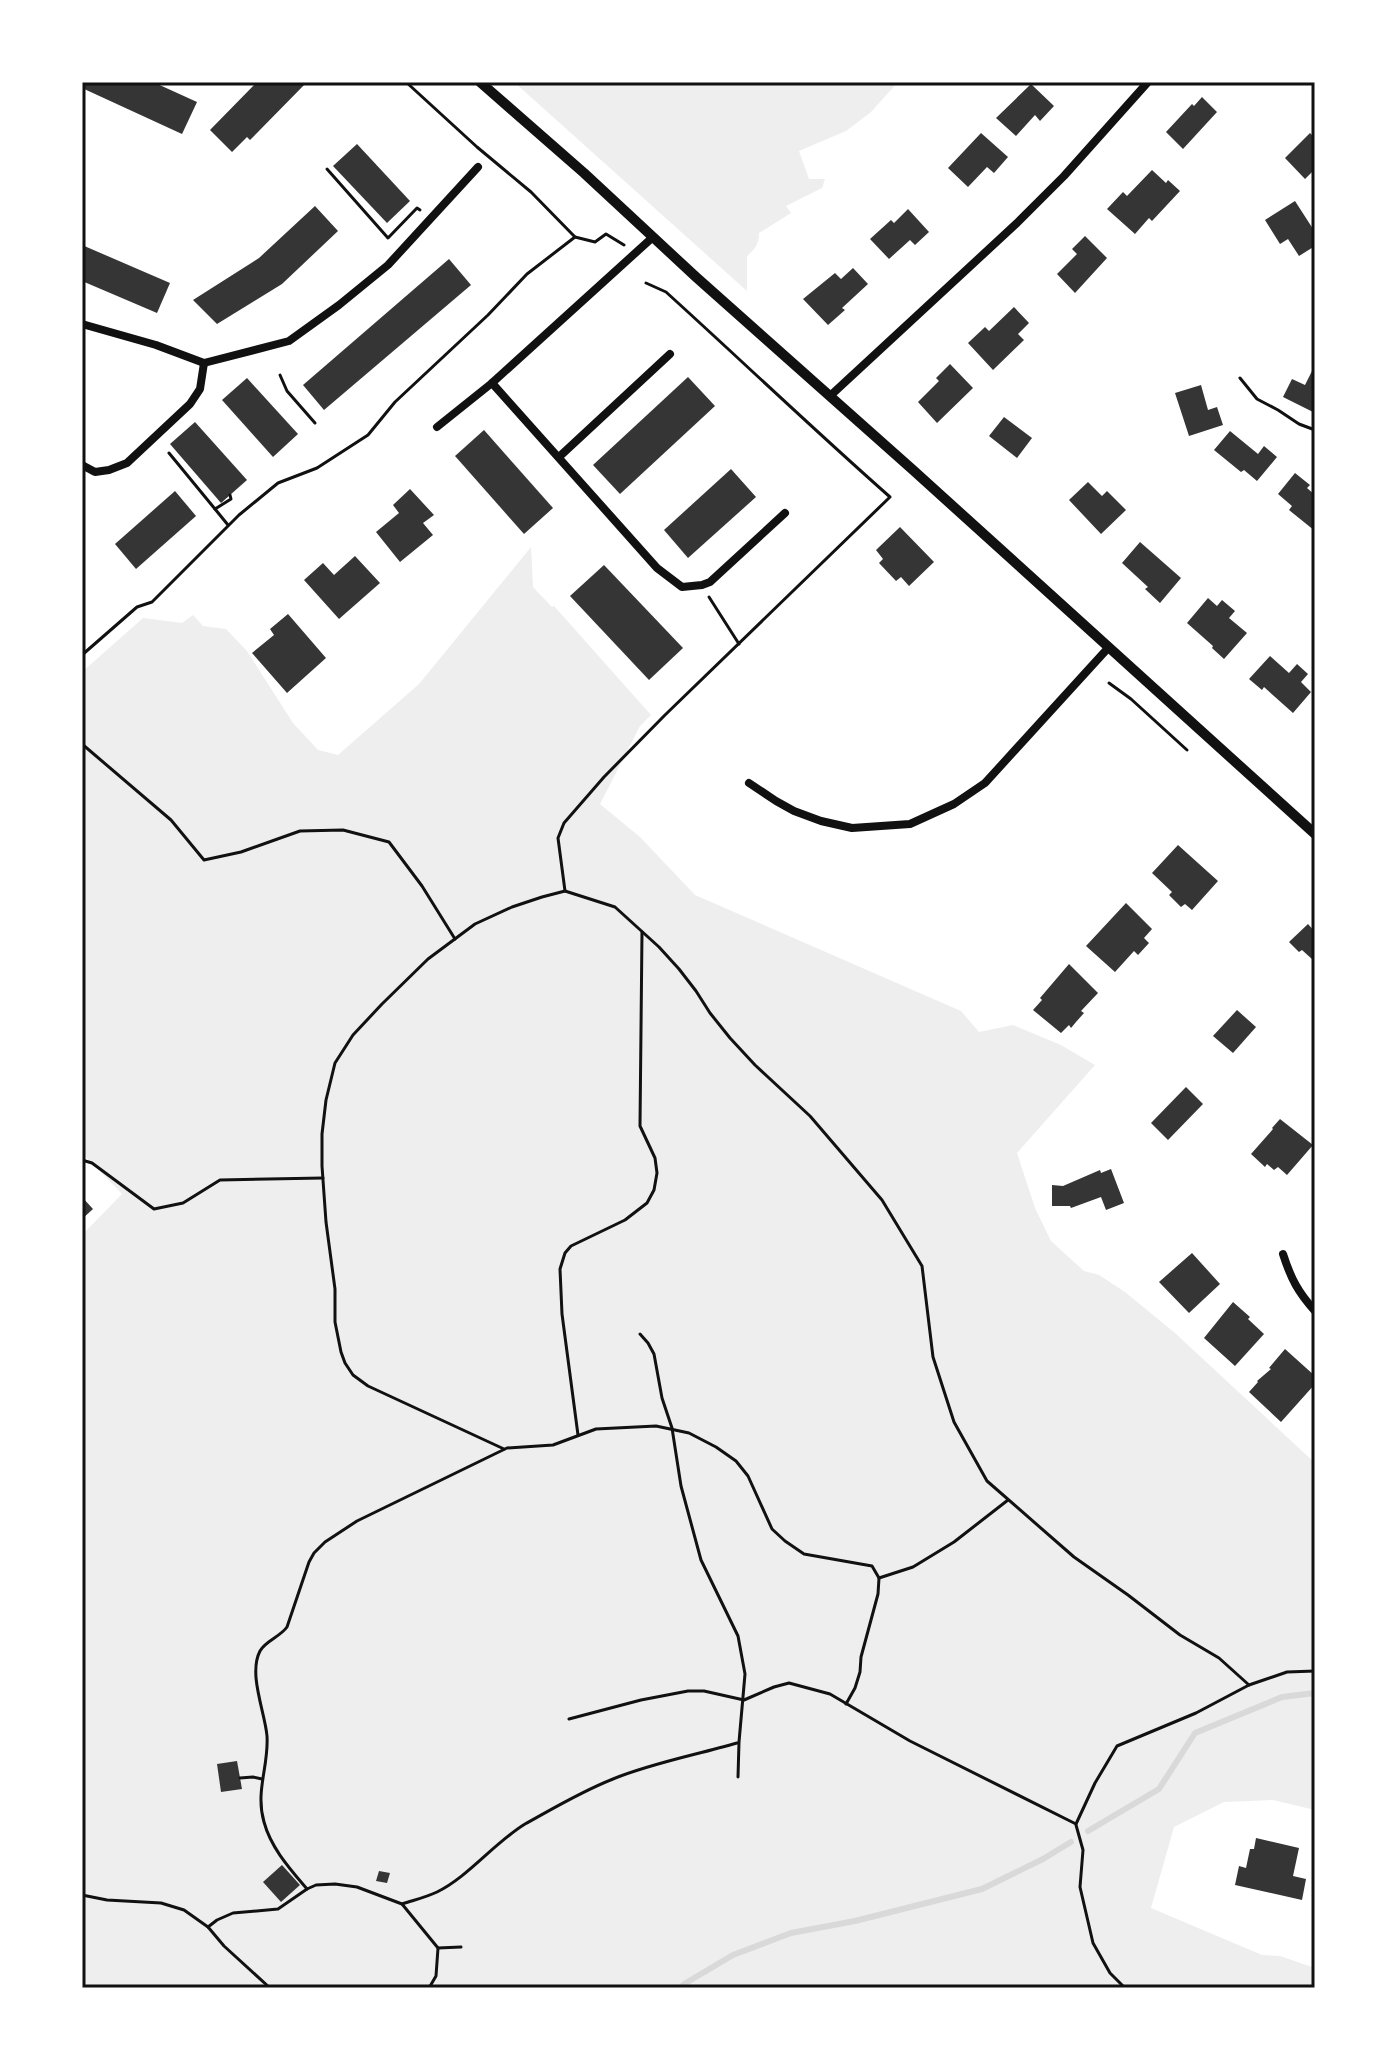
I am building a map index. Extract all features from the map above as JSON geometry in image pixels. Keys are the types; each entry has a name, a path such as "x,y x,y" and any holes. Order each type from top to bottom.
{"street":[{"path":"480,82 1315,834"},
{"path":"830,396 1017,223 1064,176 1148,82"},
{"path":"82,324 156,345 204,363 289,341 388,265 478,167"},
{"path":"437,427 492,383 653,237"},
{"path":"559,457 670,354"},
{"path":"82,465 95,472 127,463 190,404 200,389 204,363"},
{"path":"492,383 657,568 682,587 710,582 785,513"},
{"path":"749,783 794,811 821,821 852,828 910,824 954,804 985,783 1109,647"},
{"path":"1283,1254 1291,1280 1315,1311"}],"path":[{"path":"406,82 531,192 575,237 595,242 606,234 624,245"},
{"path":"327,169 388,238 417,208 421,211"},
{"path":"82,655 137,607 152,602 228,526 278,483 317,468 368,435 395,402 527,274 575,237"},
{"path":"565,891 558,838 564,823 604,777 890,497 666,292 646,283"},
{"path":"280,375 287,391 315,423"},
{"path":"1240,378 1257,399 1315,430"},
{"path":"169,453 228,526"},
{"path":"215,509 231,499 230,495"},
{"path":"709,597 739,644"},
{"path":"1109,683 1187,750"},
{"path":"82,744 171,820 204,860 241,852 300,831 343,830 389,842 422,886 455,939"},
{"path":"504,1449 368,1386 353,1375 341,1352 335,1322 322,1134 335,1063 353,1035 382,1004 428,959 475,924 512,907 565,891 615,907 642,931 679,969 730,1038 810,1116 882,1200 922,1266 933,1357 954,1422 987,1481 1074,1557 1180,1635 1219,1658 1249,1685"},
{"path":"578,1435 562,1314 560,1269 571,1246 625,1220 647,1203 654,1190 657,1173 655,1158 640,1126 642,931"},
{"path":"82,1160 92,1163 154,1209 183,1203 220,1180 323,1178"},
{"path":"640,1334 654,1354 662,1398 672,1428 681,1486 701,1560 738,1636 745,1674 738,1777"},
{"path":"307,1889 281,1857 264,1822 260,1793 268,1750 255,1675 259,1652 287,1627 309,1562 325,1542 357,1521 504,1449 553,1445 596,1429 656,1426 689,1433 736,1461 748,1476 772,1529 785,1541 804,1554 872,1566 879,1578 860,1672 846,1704"},
{"path":"879,1578 913,1567 954,1542 1008,1500"},
{"path":"1125,1988 1110,1973 1093,1943 1080,1887 1083,1850 1076,1824 1117,1746 1196,1713 1249,1685 1287,1672 1315,1671"},
{"path":"569,1719 688,1691 704,1691 744,1700 789,1683 830,1694 910,1741 1076,1824"},
{"path":"402,1904 445,1887 521,1827 573,1797 615,1778 739,1742"},
{"path":"240,1778 262,1779"},
{"path":"208,1927 233,1913 278,1909 316,1885 357,1887 402,1904 438,1948 436,1976 429,1988"},
{"path":"82,1895 107,1900 161,1903 184,1910 208,1927 270,1988"},
{"path":"438,1948 461,1947"}],"shaded area":[{"path":"514,82 898,82 871,112 846,131 799,151 809,179 825,179 822,188 786,206 791,213 759,233 756,246 747,256 747,291"},
{"path":"531,547 533,587 554,606 651,715 640,726 600,804 640,837 695,895 961,1011 979,1032 1013,1025 1061,1045 1095,1065 1017,1153 1035,1208 1051,1241 1084,1271 1099,1275 1125,1292 1175,1333 1315,1463 1315,1810 1273,1800 1224,1802 1174,1827 1151,1908 1262,1955 1280,1956 1315,1968 1315,1988 82,1988 82,1235 122,1194 82,1153 82,672 143,618 182,623 193,615 203,626 226,629 247,651 293,723 318,750 338,755 419,684"}],"building":[{"path":"82,82 153,82 197,102 182,134 82,88"},
{"path":"257,82 307,82 250,140 247,137 232,152 210,130"},
{"path":"1031,84 1054,106 1040,121 1035,115 1016,136 996,118"},
{"path":"1202,97 1217,112 1183,149 1166,132"},
{"path":"981,133 1008,157 994,173 987,167 968,187 948,168"},
{"path":"1310,133 1313,136 1315,133 1315,169 1305,179 1285,158"},
{"path":"357,144 410,201 387,223 333,166"},
{"path":"1152,170 1180,191 1135,234 1107,209 1123,192 1127,196"},
{"path":"1295,201 1315,232 1315,246 1299,256 1288,239 1280,244 1265,220"},
{"path":"315,206 338,231 282,284 217,324 193,300 259,258"},
{"path":"908,209 929,232 915,245 910,240 889,259 870,239"},
{"path":"1085,236 1107,258 1075,293 1057,274 1077,254 1072,249"},
{"path":"82,245 170,283 157,313 82,281"},
{"path":"449,259 471,285 324,410 303,385"},
{"path":"853,268 868,284 828,325 803,299 835,273 841,279"},
{"path":"1014,307 1029,323 1018,334 1024,340 993,370 968,343 985,327 989,331"},
{"path":"950,364 973,388 937,423 918,402 939,381 936,378"},
{"path":"1315,365 1315,413 1283,397 1292,379 1305,385"},
{"path":"688,377 715,406 620,494 593,465"},
{"path":"247,378 298,434 273,457 222,400"},
{"path":"1201,385 1208,410 1217,407 1223,425 1189,436 1175,393"},
{"path":"1004,417 1032,438 1017,458 989,436"},
{"path":"195,422 247,480 221,503 170,444"},
{"path":"484,430 553,508 524,534 455,456"},
{"path":"1230,431 1258,454 1264,446 1277,457 1257,481 1214,450"},
{"path":"731,469 756,497 688,558 664,530"},
{"path":"1295,473 1310,485 1307,488 1315,495 1315,531 1289,510 1292,506 1278,494"},
{"path":"1088,482 1102,496 1107,491 1126,510 1101,534 1069,500"},
{"path":"410,489 434,515 423,523 433,535 400,562 376,532 399,513 393,505"},
{"path":"175,491 196,516 136,569 115,544"},
{"path":"900,527 934,562 909,586 901,577 896,581 879,563 883,559 876,550"},
{"path":"1140,542 1181,578 1160,603 1122,563"},
{"path":"355,556 380,583 339,619 304,580 323,563 334,575"},
{"path":"604,565 683,648 649,680 570,596"},
{"path":"1208,598 1217,606 1222,600 1235,611 1229,618 1247,633 1224,659 1187,623"},
{"path":"288,614 326,658 287,693 252,653 274,635 270,629"},
{"path":"1270,656 1289,673 1297,664 1308,674 1301,682 1311,692 1293,713 1264,687 1262,690 1249,679"},
{"path":"1178,845 1218,881 1192,910 1185,904 1181,907 1169,895 1172,892 1152,873"},
{"path":"1126,903 1152,929 1144,938 1149,943 1138,955 1134,951 1115,972 1086,946"},
{"path":"1308,924 1315,932 1312,938 1315,942 1313,960 1289,942"},
{"path":"1069,964 1098,993 1081,1011 1084,1013 1071,1028 1069,1025 1061,1033 1033,1010"},
{"path":"1237,1010 1256,1027 1233,1053 1213,1036"},
{"path":"1186,1087 1203,1104 1168,1140 1151,1123"},
{"path":"1280,1119 1313,1145 1287,1175 1278,1167 1274,1170 1267,1164 1265,1167 1251,1154"},
{"path":"1111,1169 1124,1203 1106,1210 1101,1197 1071,1208 1052,1206 1052,1185 1063,1186 1100,1170 1101,1173"},
{"path":"82,1197 93,1209 82,1219"},
{"path":"1192,1253 1220,1284 1189,1313 1159,1282"},
{"path":"1233,1302 1264,1334 1235,1366 1204,1338"},
{"path":"1285,1349 1315,1376 1315,1384 1281,1422 1249,1392"},
{"path":"237,1761 242,1789 221,1792 217,1764"},
{"path":"1256,1838 1299,1848 1293,1876 1306,1879 1302,1900 1235,1885 1239,1866 1246,1868"},
{"path":"282,1865 300,1885 281,1902 263,1882"},
{"path":"379,1871 390,1873 387,1883 376,1881"}],"waterway":[{"path":"1088,1831 1159,1789 1195,1733 1282,1697 1315,1693"},
{"path":"680,1988 733,1955 791,1933 855,1921 982,1889 1071,1842"}]}
